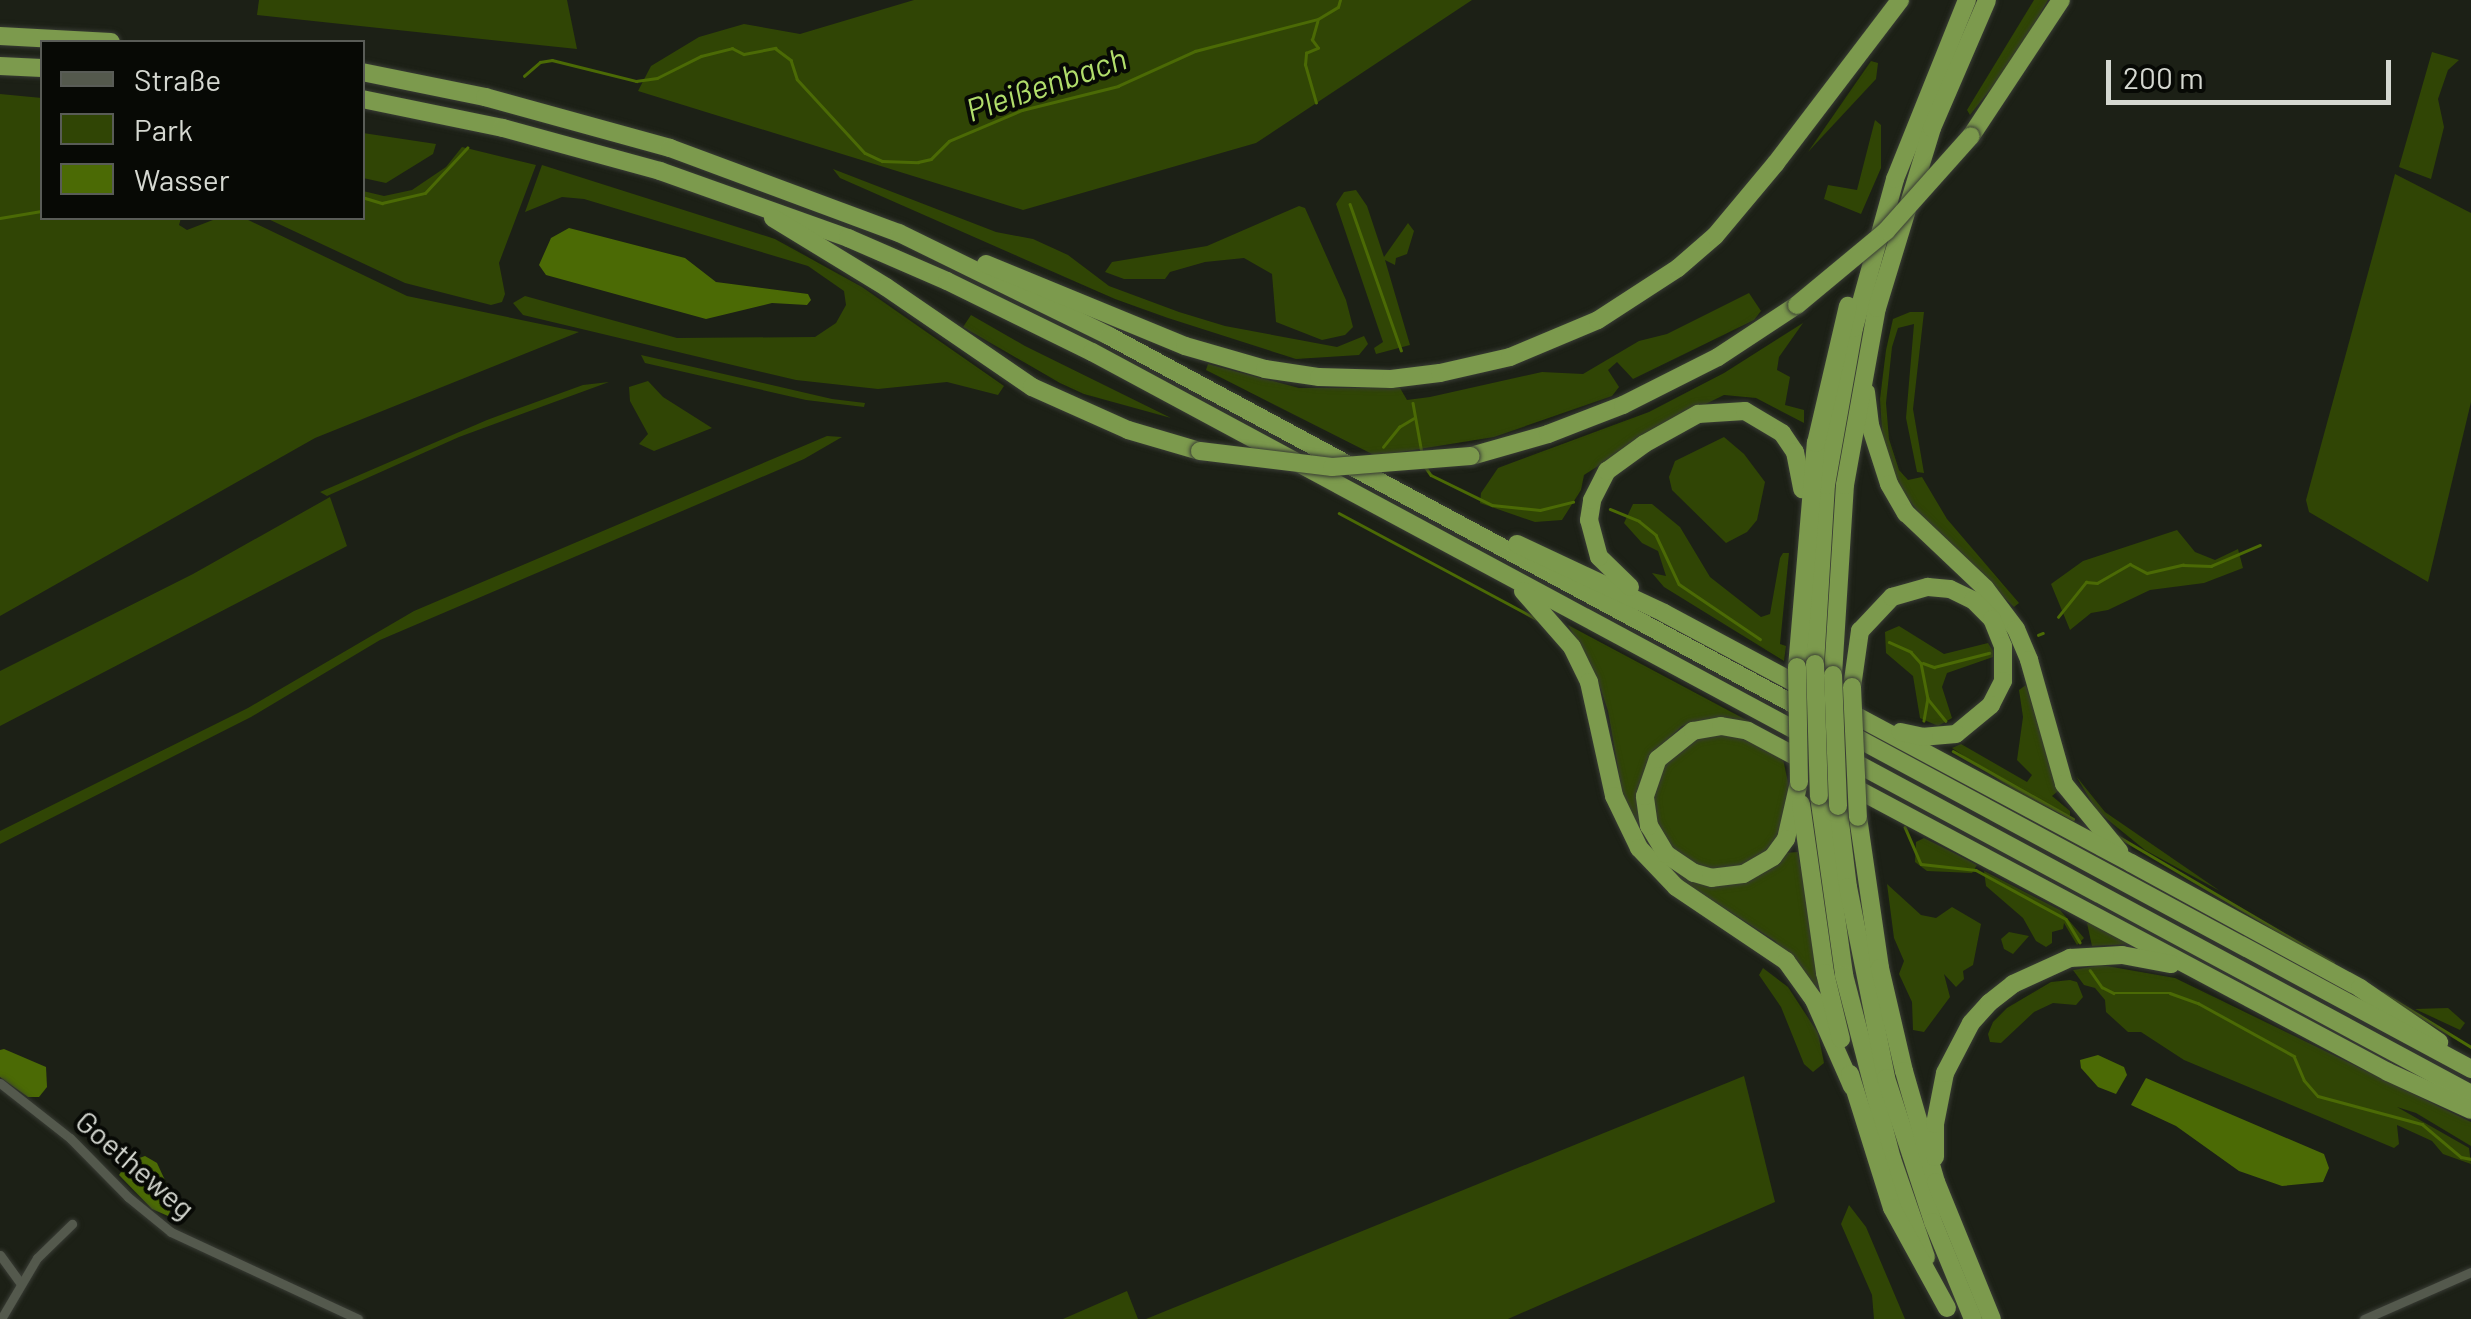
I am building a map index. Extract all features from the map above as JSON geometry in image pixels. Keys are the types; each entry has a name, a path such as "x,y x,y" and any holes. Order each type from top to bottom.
{"highway":[{"path":"952,256 1003,268 1158,336 1265,370 1319,377 1392,378 1486,364 1533,349 1598,320 1678,268 1747,200 1900,0"},
{"path":"1950,1314 1897,1174 1866,1068 1836,926 1806,665 1806,519 1825,388 1868,241 1967,0"},
{"path":"1973,1319 1933,1222 1886,1078 1868,999 1838,806 1833,675 1840,536 1863,371 1912,187 1987,0"},
{"path":"746,199 886,286 1032,387 1128,430 1200,451 1332,467 1471,456 1548,434 1623,406 1718,357 1797,305 1886,231 1971,136 2061,0"},
{"path":"0,36 74,40"},
{"path":"0,66 40,68"},
{"path":"365,73 484,97 670,148 824,202 952,256 2471,1068"},
{"path":"365,100 555,142 746,199 848,238 1019,315 2471,1094"},
{"path":"1895,179 1864,285 1840,394 1806,665 1799,782 1786,840 1773,857 1744,874 1712,878 1679,866 1649,826 1645,796 1658,759 1693,731 1721,726 1748,731 2198,970 2471,1110"},
{"path":"1863,371 1870,424 1889,484 1906,513 1984,588 2016,629 2029,660 2047,738 2064,784 2131,862"},
{"path":"1664,612 1609,570 1592,538 1592,500 1607,471 1622,457 1698,414 1723,409 1745,412 1782,434 1796,452 1806,519"},
{"path":"1439,514 1585,573 1664,612 2131,862 2360,988 2471,1068"},
{"path":"1508,576 1564,637 1590,682 1614,796 1639,848 1676,888 1786,960 1814,1000 1852,1086"},
{"path":"1855,715 1924,738 1956,734 1992,705 2003,681 2003,646 1992,619 1973,600 1950,589 1911,589 1892,597 1860,630 1852,687 1858,817 1880,968 1936,1182 1992,1319"},
{"path":"1799,782 1826,973 1852,1086 1892,1208 1950,1314"},
{"path":"1936,1182 1935,1124 1945,1073 1971,1024 1989,1003 2013,984 2070,958 2122,954 2198,970"}],"street":[{"name":"Goetheweg","path":"0,1083 70,1138 128,1197 171,1232 358,1319"},
{"path":"1,1319 20,1283 72,1224"},
{"path":"0,1255 20,1283"},
{"path":"2364,1319 2471,1272"},
{"path":"326,1319 337,1310"}],"green space":[{"path":"259,0 567,0 577,49 257,15"},
{"path":"914,0 1472,0 1256,143 1023,210 638,91 651,66 699,37 744,24 800,34"},
{"path":"2034,0 2048,0 2014,60 1970,115 1967,110"},
{"path":"2432,52 2459,60 2448,70 2438,99 2444,127 2431,179 2399,167"},
{"path":"1871,61 1878,63 1876,79 1808,152"},
{"path":"0,94 40,98 40,220 180,220 179,225 187,230 213,220 248,220 407,296 579,332 315,438 0,616"},
{"path":"1875,120 1881,125 1881,168 1861,214 1824,199 1828,185 1857,190"},
{"path":"365,133 436,144 433,154 386,183 365,178"},
{"path":"462,147 536,165 499,263 505,294 502,302 491,305 405,283 270,220 365,220 365,191 384,196 412,190 446,167"},
{"path":"542,165 775,239 862,287 1004,386 998,395 947,382 878,389 796,380 523,315 513,303 525,296 677,338 815,337 836,323 846,305 844,291 808,266 584,199 562,197 525,212"},
{"path":"833,169 996,232 1033,239 1068,255 1109,286 1179,312 1225,326 1337,347 1364,336 1368,344 1359,355 1296,359 1168,318 1115,299 840,178"},
{"path":"2395,174 2471,213 2471,402 2428,582 2309,512 2306,500"},
{"path":"1356,190 1367,206 1384,257 1408,223 1414,231 1407,254 1396,258 1395,265 1385,260 1410,345 1376,354 1374,348 1383,342 1336,204 1344,192"},
{"path":"1299,206 1305,208 1346,300 1353,327 1345,335 1322,340 1276,322 1272,274 1244,258 1205,262 1170,272 1165,279 1124,279 1105,272 1112,262 1207,246"},
{"path":"1749,293 1761,311 1754,320 1633,379 1617,362 1608,370 1619,387 1612,396 1494,437 1376,456 1206,370 1208,364 1299,388 1400,388 1407,400 1430,397 1542,372 1583,374 1639,341 1667,334"},
{"path":"1910,312 1924,312 1913,409 1924,473 1917,472 1906,418 1914,324 1898,328 1886,403 1889,439 1899,470 1908,480 1922,477 1947,519 2019,603 2014,607 1934,532 1901,490 1883,446 1880,399 1886,350 1893,319"},
{"path":"971,315 1171,418 1084,394 1060,383 963,327"},
{"path":"1803,323 1779,357 1777,370 1790,377 1785,405 1804,410 1804,423 1756,398 1724,395 1659,427 1584,475 1581,490 1562,520 1535,522 1480,503 1481,493 1498,468 1649,412 1724,373"},
{"path":"641,355 832,399 865,403 864,407 806,400 645,363"},
{"path":"648,381 663,397 712,428 654,451 639,444 648,434 630,401 629,387"},
{"path":"609,382 459,437 327,496 320,492 487,420 583,385"},
{"path":"827,436 842,437 804,459 380,640 251,717 0,844 0,831 248,708 414,611"},
{"path":"1724,437 1744,454 1765,482 1757,520 1747,532 1726,543 1672,490 1669,477 1675,461"},
{"path":"330,497 347,546 0,726 0,671 193,574"},
{"path":"1633,504 1652,504 1680,527 1710,577 1761,617 1770,614 1780,558 1789,553 1780,644 1786,646 1784,661 1664,587 1652,573 1666,576 1658,551 1642,543 1624,523"},
{"path":"2177,530 2195,552 2215,560 2238,549 2243,568 2204,583 2150,590 2108,610 2091,613 2070,630 2051,584 2083,561"},
{"path":"1568,625 1767,731 1725,718 1682,726 1656,751 1646,836 1706,883 1784,853 1798,852 1822,994 1775,941 1681,880 1644,839 1622,791 1608,711 1596,675"},
{"path":"1899,626 1944,654 1988,643 1993,651 1993,657 1947,673 1942,687 1952,718 1938,726 1920,718 1913,676 1886,653 1885,632"},
{"path":"2026,685 2058,791 2052,796 2070,811 2070,818 2020,794 1952,748 1961,744 2027,782 2032,775 2017,760 2023,717 2019,690"},
{"path":"1711,733 1740,736 1783,759 1791,796 1786,822 1775,843 1755,861 1729,871 1702,869 1665,846 1652,812 1658,769 1690,739"},
{"path":"2076,776 2105,812 2220,891 2145,850 2097,811"},
{"path":"1924,838 1977,865 1972,873 1927,871 1915,862 1916,842"},
{"path":"1984,871 2060,910 2084,938 2077,945 2064,923 2063,929 2052,932 2052,943 2046,947 2036,941 2023,918 1986,886"},
{"path":"1887,884 1921,915 1936,918 1952,907 1981,924 1973,965 1963,971 1964,979 1956,987 1944,974 1950,997 1924,1032 1913,1030 1912,1002 1899,974 1904,961 1894,938"},
{"path":"2087,923 2097,924 2133,944 2092,946"},
{"path":"2009,932 2029,936 2013,954 2004,949 2001,939"},
{"path":"2101,965 2175,978 2471,1122 2471,1146 2416,1113 2397,1107 2469,1148 2471,1164 2443,1154 2432,1141 2397,1125 2399,1144 2394,1148 2184,1060 2141,1032 2128,1032 2106,1012 2105,1000 2095,988 2084,985 2073,970"},
{"path":"1763,968 1788,987 1818,1033 1824,1063 1813,1072 1804,1064 1781,1007 1759,975"},
{"path":"2051,982 2077,982 2083,997 2076,1005 2053,1003 2034,1012 2001,1043 1990,1042 1988,1034 1993,1022 2007,1008"},
{"path":"2448,1008 2465,1023 2460,1030 2415,1009"},
{"path":"1744,1076 1775,1202 1508,1319 1146,1319"},
{"path":"1849,1205 1866,1227 1905,1319 1874,1319 1872,1295 1841,1224"},
{"path":"1127,1291 1138,1319 1063,1319"}],"water":[{"path":"569,228 685,258 716,282 808,294 811,300 807,305 772,303 706,319 546,275 539,265 551,238"},
{"path":"0,1050 46,1067 47,1087 39,1097 28,1097 0,1077"},
{"path":"2098,1055 2124,1067 2127,1075 2116,1094 2098,1087 2081,1068 2080,1060"},
{"path":"2146,1078 2324,1154 2329,1168 2323,1182 2282,1186 2239,1171 2176,1126 2131,1105"},
{"path":"145,1156 157,1163 169,1189 172,1207 168,1216 152,1209 119,1175 128,1162"}],"waterway":[{"name":"Pleißenbach","path":"524,76 540,62 552,60 636,81 657,78 701,56 732,48 744,54 775,48 791,60 797,79 865,153 882,161 918,162 931,159 949,141 1022,110 1118,86 1195,51 1318,19 1338,7 1340,0"},
{"path":"1316,103 1305,65 1306,53 1318,48 1312,40 1317,22"},
{"name":"Pleißenbach","path":"365,198 382,203 425,193 467,148"},
{"path":"1350,204 1401,350"},
{"name":"Pleißenbach","path":"0,218 40,211"},
{"path":"1413,403 1422,453"},
{"path":"1383,447 1399,427 1414,418"},
{"path":"1424,465 1431,475 1492,505 1540,510 1573,502"},
{"path":"1610,509 1639,521 1656,535 1679,584 1760,639"},
{"path":"1339,513 1537,619"},
{"path":"2058,617 2086,582 2097,583 2130,564 2147,573 2183,565 2211,566 2260,545"},
{"path":"2038,635 2043,633"},
{"path":"1889,642 1911,652 1921,663 1928,698 1924,721"},
{"path":"1923,663 1934,667 1989,653"},
{"path":"1928,699 1946,721"},
{"path":"1953,751 2073,819"},
{"path":"1905,827 1921,864 1976,870 2066,919 2080,942"},
{"path":"2116,835 2333,963"},
{"path":"2090,970 2102,987 2114,993 2170,993 2198,1003 2294,1056 2304,1080 2318,1096 2422,1124 2461,1157 2471,1159"},
{"path":"2383,993 2471,1047"}]}
